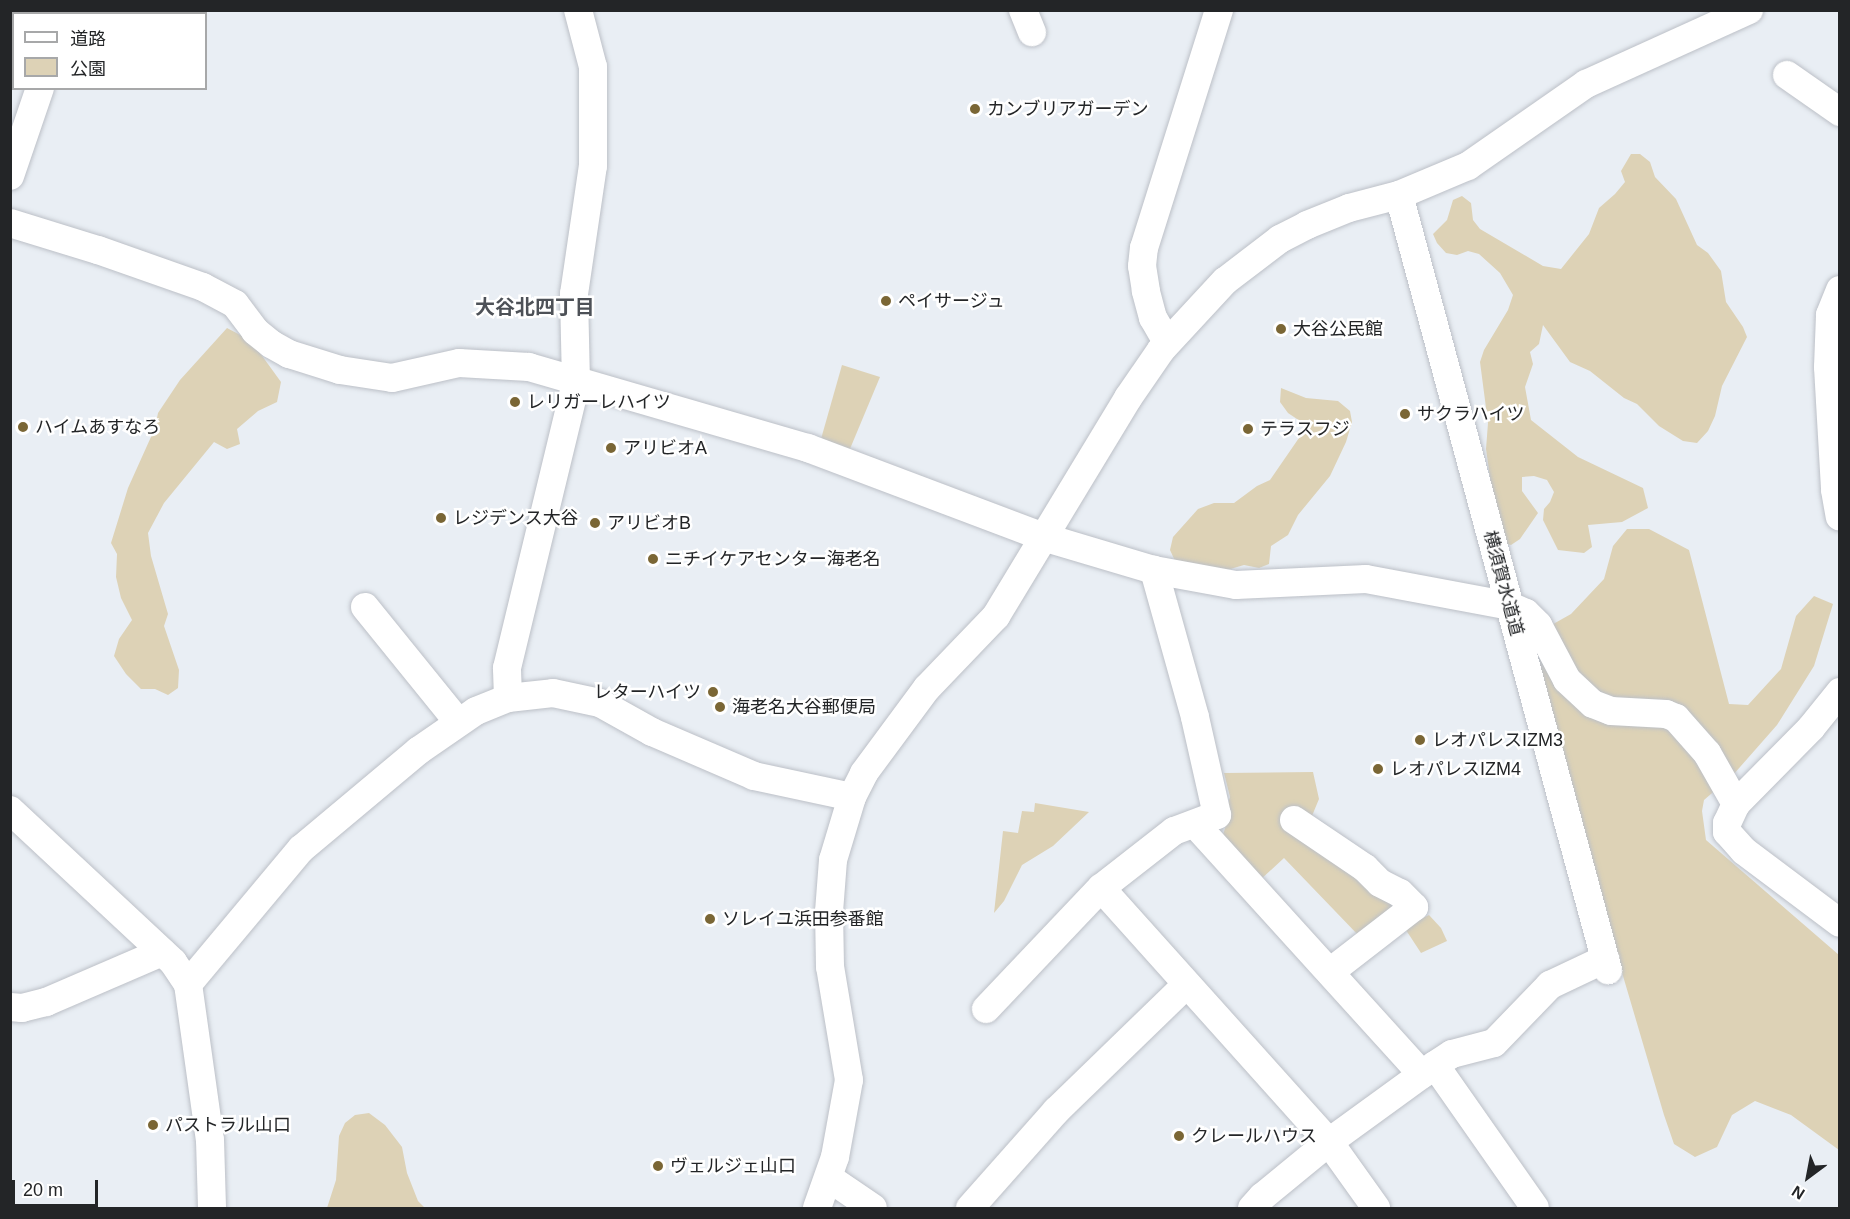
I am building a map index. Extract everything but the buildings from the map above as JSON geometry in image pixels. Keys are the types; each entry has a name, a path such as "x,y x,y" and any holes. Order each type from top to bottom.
{"street":[{"path":"508,698 507,668 576,382 574,294 593,166 593,68 578,10"},
{"path":"1167,342 1153,318 1146,291 1142,266 1144,248 1219,10"},
{"path":"818,1209 835,1157 849,1080 830,967 829,912 833,860 852,797 864,773 927,688 996,616 1128,398 1167,342 1225,281 1280,239 1306,225 1349,208 1399,195 1444,178 1490,153 1586,84 1749,10"},
{"path":"1787,75 1839,112"},
{"path":"10,176 19,126 39,90"},
{"name":"横須賀水道道","path":"1399,195 1606,964 1550,985 1494,1043 1452,1054 1429,1069"},
{"path":"10,223 98,250 203,287 234,304 255,331 271,344 289,354 340,370 392,378 459,363 529,367 808,448 1043,537 1154,570 1236,585 1366,579 1510,606 1526,613 1538,625 1567,680 1593,704 1611,711 1666,714 1676,718 1707,753 1736,804"},
{"path":"1839,290 1830,315 1828,367 1835,490 1839,517"},
{"path":"986,1009 1101,888 1174,831 1217,815 1195,717 1154,570"},
{"path":"365,607 458,722"},
{"path":"1839,692 1811,728 1736,804 1727,823 1726,832 1743,851 1839,923"},
{"path":"188,984 301,849 368,790 458,722 476,711 508,698 554,693 600,703 652,732 754,776 852,797"},
{"path":"13,818 173,962 188,984 210,1140 212,1209"},
{"path":"1294,820 1365,868 1380,883 1400,894 1414,907 1330,972"},
{"path":"1195,824 1330,972 1429,1069 1535,1209"},
{"path":"1101,888 1329,1142 1376,1209"},
{"path":"10,1007 22,1008 46,1002 162,952"},
{"path":"970,1209 1056,1112 1186,985"},
{"path":"1252,1209 1262,1197 1329,1142 1429,1069"},
{"path":"829,1178 873,1209"}],"green space":[{"path":"1631,154 1640,154 1650,162 1655,177 1676,199 1697,245 1708,253 1721,271 1726,302 1747,337 1722,386 1715,416 1708,431 1697,443 1683,441 1659,426 1637,404 1624,398 1590,371 1570,362 1543,325 1539,344 1530,352 1533,364 1525,387 1531,420 1578,457 1643,488 1648,508 1622,522 1588,525 1592,547 1584,553 1558,550 1543,520 1544,509 1554,492 1547,480 1534,476 1522,477 1522,491 1538,513 1520,539 1511,545 1499,542 1486,449 1488,423 1480,362 1484,350 1508,310 1513,295 1500,273 1479,254 1468,251 1457,255 1446,253 1433,234 1447,220 1453,200 1462,196 1471,203 1473,220 1480,229 1543,266 1561,269 1589,234 1599,208 1625,182 1621,171"},
{"path":"227,328 244,337 260,353 281,382 277,402 258,411 237,429 240,444 227,449 214,442 164,503 148,533 151,556 168,614 164,626 179,670 178,688 168,695 155,689 141,689 126,674 114,656 119,639 132,620 121,598 116,577 117,554 111,543 128,488 155,428 158,413 180,380"},
{"path":"842,365 880,377 847,456 819,446"},
{"path":"1281,388 1306,398 1338,401 1350,411 1352,422 1346,442 1330,476 1298,515 1288,535 1271,546 1269,564 1259,568 1244,565 1227,570 1177,565 1170,550 1173,537 1198,509 1214,503 1234,503 1257,486 1270,480 1301,435 1306,425 1288,413 1280,402"},
{"path":"1627,529 1649,529 1689,550 1729,704 1748,705 1781,669 1796,616 1814,596 1833,604 1814,666 1777,725 1733,775 1704,800 1702,811 1706,840 1839,955 1839,1150 1791,1115 1755,1101 1732,1115 1717,1147 1695,1157 1674,1144 1664,1115 1526,647 1555,623 1571,614 1604,579 1613,546"},
{"path":"1313,772 1319,799 1309,823 1389,898 1394,911 1360,937 1284,858 1259,881 1221,841 1227,822 1226,811 1230,797 1224,773"},
{"path":"1035,803 1089,812 1053,846 1022,865 1004,901 994,913 1003,831 1018,833 1022,811 1034,812"},
{"path":"1429,915 1441,928 1447,941 1421,953 1404,927"},
{"path":"369,1113 385,1125 402,1147 407,1173 418,1201 425,1208 327,1208 336,1180 339,1136 345,1123 355,1115"}],"place":[{"name":"カンブリアガーデン","path":"975,109"},
{"name":"ペイサージュ","path":"886,301"},
{"name":"大谷公民館","path":"1281,329"},
{"name":"レリガーレハイツ","path":"515,402"},
{"name":"サクラハイツ","path":"1405,414"},
{"name":"ハイムあすなろ","path":"23,427"},
{"name":"テラスフジ","path":"1248,429"},
{"name":"アリビオA","path":"611,448"},
{"name":"レジデンス大谷","path":"441,518"},
{"name":"アリビオB","path":"595,523"},
{"name":"ニチイケアセンター海老名","path":"653,559"},
{"name":"レターハイツ","path":"713,692"},
{"name":"海老名大谷郵便局","path":"720,707"},
{"name":"レオパレスIZM3","path":"1420,740"},
{"name":"レオパレスIZM4","path":"1378,769"},
{"name":"ソレイユ浜田参番館","path":"710,919"},
{"name":"パストラル山口","path":"153,1125"},
{"name":"クレールハウス","path":"1179,1136"},
{"name":"ヴェルジェ山口","path":"658,1166"}],"district":[{"name":"大谷北四丁目","path":"535,307"}]}
